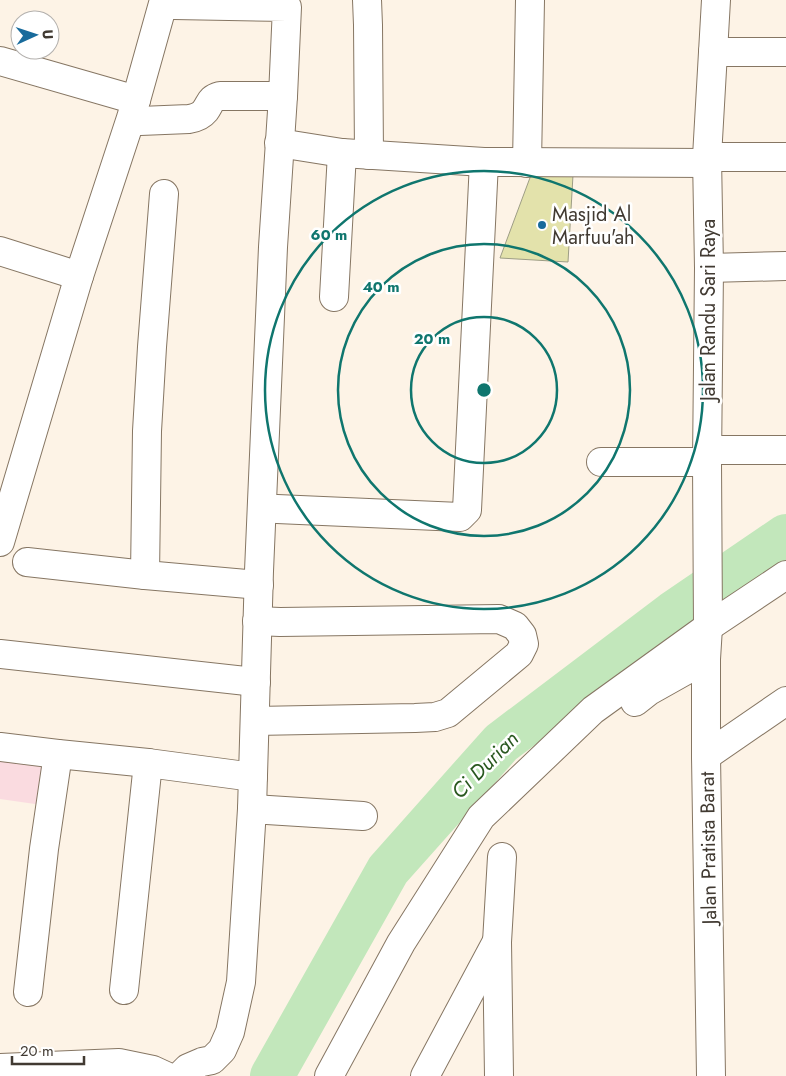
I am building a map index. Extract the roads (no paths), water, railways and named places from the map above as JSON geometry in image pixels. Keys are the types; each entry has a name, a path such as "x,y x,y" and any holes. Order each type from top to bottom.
{"street":[{"path":"367,0 369,156"},
{"path":"527,163 530,0"},
{"name":"Jalan Randu Sari Raya","path":"708,624 709,268 707,160 716,0"},
{"path":"0,542 80,276 138,111 169,2 286,7 283,96 273,247 257,621 252,809 241,982 230,1032 222,1050 212,1060 188,1068 180,1076"},
{"path":"714,52 786,52"},
{"path":"0,61 138,111 189,119 196,118 204,112 210,101 220,96 283,96"},
{"path":"279,143 369,156 484,162 527,163 786,157"},
{"path":"334,297 342,153"},
{"path":"277,509 460,517 467,510 484,162"},
{"path":"145,575 147,431 164,194"},
{"path":"0,251 80,276"},
{"path":"709,268 786,266"},
{"path":"601,462 786,450"},
{"path":"27,562 259,585"},
{"path":"329,1076 401,943 481,817 594,710 708,624 786,575"},
{"path":"255,721 435,717 448,713 519,654 524,644 522,635 516,626 499,619 257,621"},
{"name":"Jalan Pratista Barat","path":"708,624 706,756 711,1076"},
{"path":"0,654 256,682"},
{"path":"537,785 607,722 650,691 706,659"},
{"path":"706,756 786,701"},
{"path":"0,746 253,777"},
{"path":"28,992 44,848 58,754"},
{"path":"124,990 148,764"},
{"path":"252,809 363,816"},
{"path":"499,1076 497,942 502,857"},
{"path":"425,1076 497,942"},
{"path":"0,1068 119,1063 156,1074"}],"waterway":[{"name":"Ci Durian","path":"272,1076 388,870 501,743 673,613 786,536"}],"place":[{"name":"Masjid Al Marfuu'ah","path":"542,225"}]}
